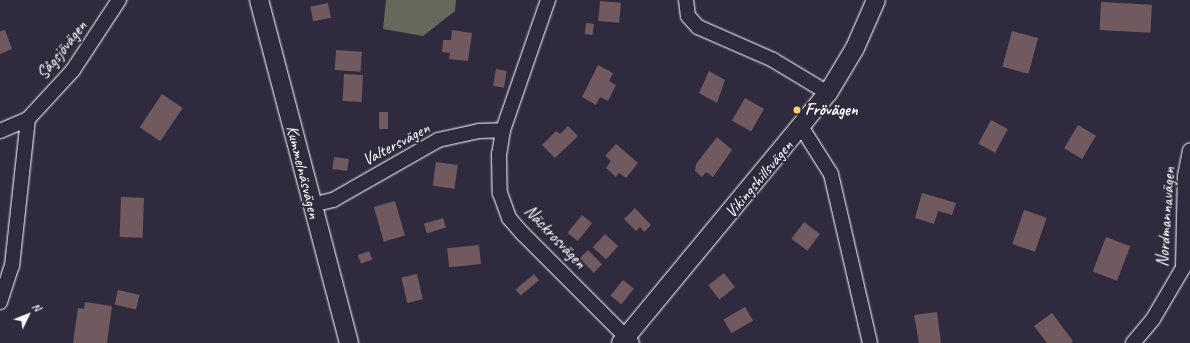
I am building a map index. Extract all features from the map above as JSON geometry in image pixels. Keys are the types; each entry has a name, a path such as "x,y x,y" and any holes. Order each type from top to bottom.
{"street":[{"name":"Sågsjövägen","path":"0,131 28,119 73,70 119,0"},
{"name":"Kummelnäsvägen","path":"259,0 311,205 349,343"},
{"name":"Näckrosvägen","path":"548,0 503,130 499,154 500,193 510,218 626,341"},
{"path":"686,0 688,16 698,27 767,56 828,93"},
{"name":"Vikingshillsvägen","path":"626,341 802,128 828,93 855,48 876,0"},
{"path":"0,302 12,266 28,119"},
{"path":"802,128 831,174 870,343"},
{"name":"Valtersvägen","path":"311,205 333,200 438,140 479,131 503,130"},
{"name":"Nordmannavägen","path":"1134,343 1153,319 1183,268 1185,176 1190,150"}],"green space":[{"path":"386,0 456,0 455,11 423,36 383,29"}],"building":[{"path":"600,1 621,3 619,23 598,21"},
{"path":"1101,2 1152,5 1150,33 1100,30"},
{"path":"328,3 331,18 313,21 310,6"},
{"path":"586,23 594,24 593,35 585,34"},
{"path":"5,30 12,49 0,54 0,31"},
{"path":"452,30 472,33 468,61 449,59 450,53 442,52 443,40 451,40"},
{"path":"1012,31 1038,38 1029,74 1002,67"},
{"path":"336,50 362,52 361,72 335,70"},
{"path":"598,65 613,73 609,81 616,85 608,101 600,97 596,105 582,97"},
{"path":"496,69 507,71 504,88 493,86"},
{"path":"709,71 725,80 717,103 699,93"},
{"path":"344,74 363,75 362,102 343,101"},
{"path":"162,94 183,108 160,141 140,127"},
{"path":"745,98 764,109 751,132 732,121"},
{"path":"379,112 388,112 388,129 379,129"},
{"path":"991,120 1008,129 995,153 978,144"},
{"path":"1078,125 1096,136 1082,159 1064,148"},
{"path":"568,126 578,136 555,158 542,145 556,131 560,134"},
{"path":"717,137 732,150 713,177 706,172 702,177 695,171 696,164"},
{"path":"616,144 638,163 626,178 619,173 616,177 606,168 611,161 605,156"},
{"path":"334,157 349,159 347,171 332,169"},
{"path":"436,162 458,165 454,189 433,186"},
{"path":"922,193 956,203 952,215 938,211 934,224 915,218"},
{"path":"121,197 144,198 143,238 120,237"},
{"path":"395,201 405,236 384,242 374,207"},
{"path":"635,208 651,225 644,232 640,227 636,231 624,219"},
{"path":"1024,210 1047,218 1035,252 1012,244"},
{"path":"582,215 592,223 578,241 568,233"},
{"path":"443,218 446,228 427,233 424,224"},
{"path":"804,222 820,234 807,251 791,239"},
{"path":"605,234 618,246 606,259 593,247"},
{"path":"1106,237 1130,246 1117,281 1093,272"},
{"path":"479,245 481,264 449,267 447,248"},
{"path":"588,250 602,264 594,273 580,258"},
{"path":"369,251 372,259 361,264 358,255"},
{"path":"724,273 735,287 719,299 708,285"},
{"path":"417,274 423,299 407,303 401,278"},
{"path":"534,274 539,280 521,296 516,289"},
{"path":"623,280 634,289 621,304 610,296"},
{"path":"118,290 139,295 136,310 115,305"},
{"path":"85,302 112,306 107,343 73,343 78,308 84,309"},
{"path":"745,307 753,321 731,333 723,320"},
{"path":"937,312 941,343 919,343 914,315"},
{"path":"1052,313 1073,341 1071,343 1047,343 1034,326"}],"place":[{"name":"Frövägen","path":"797,110"}]}
